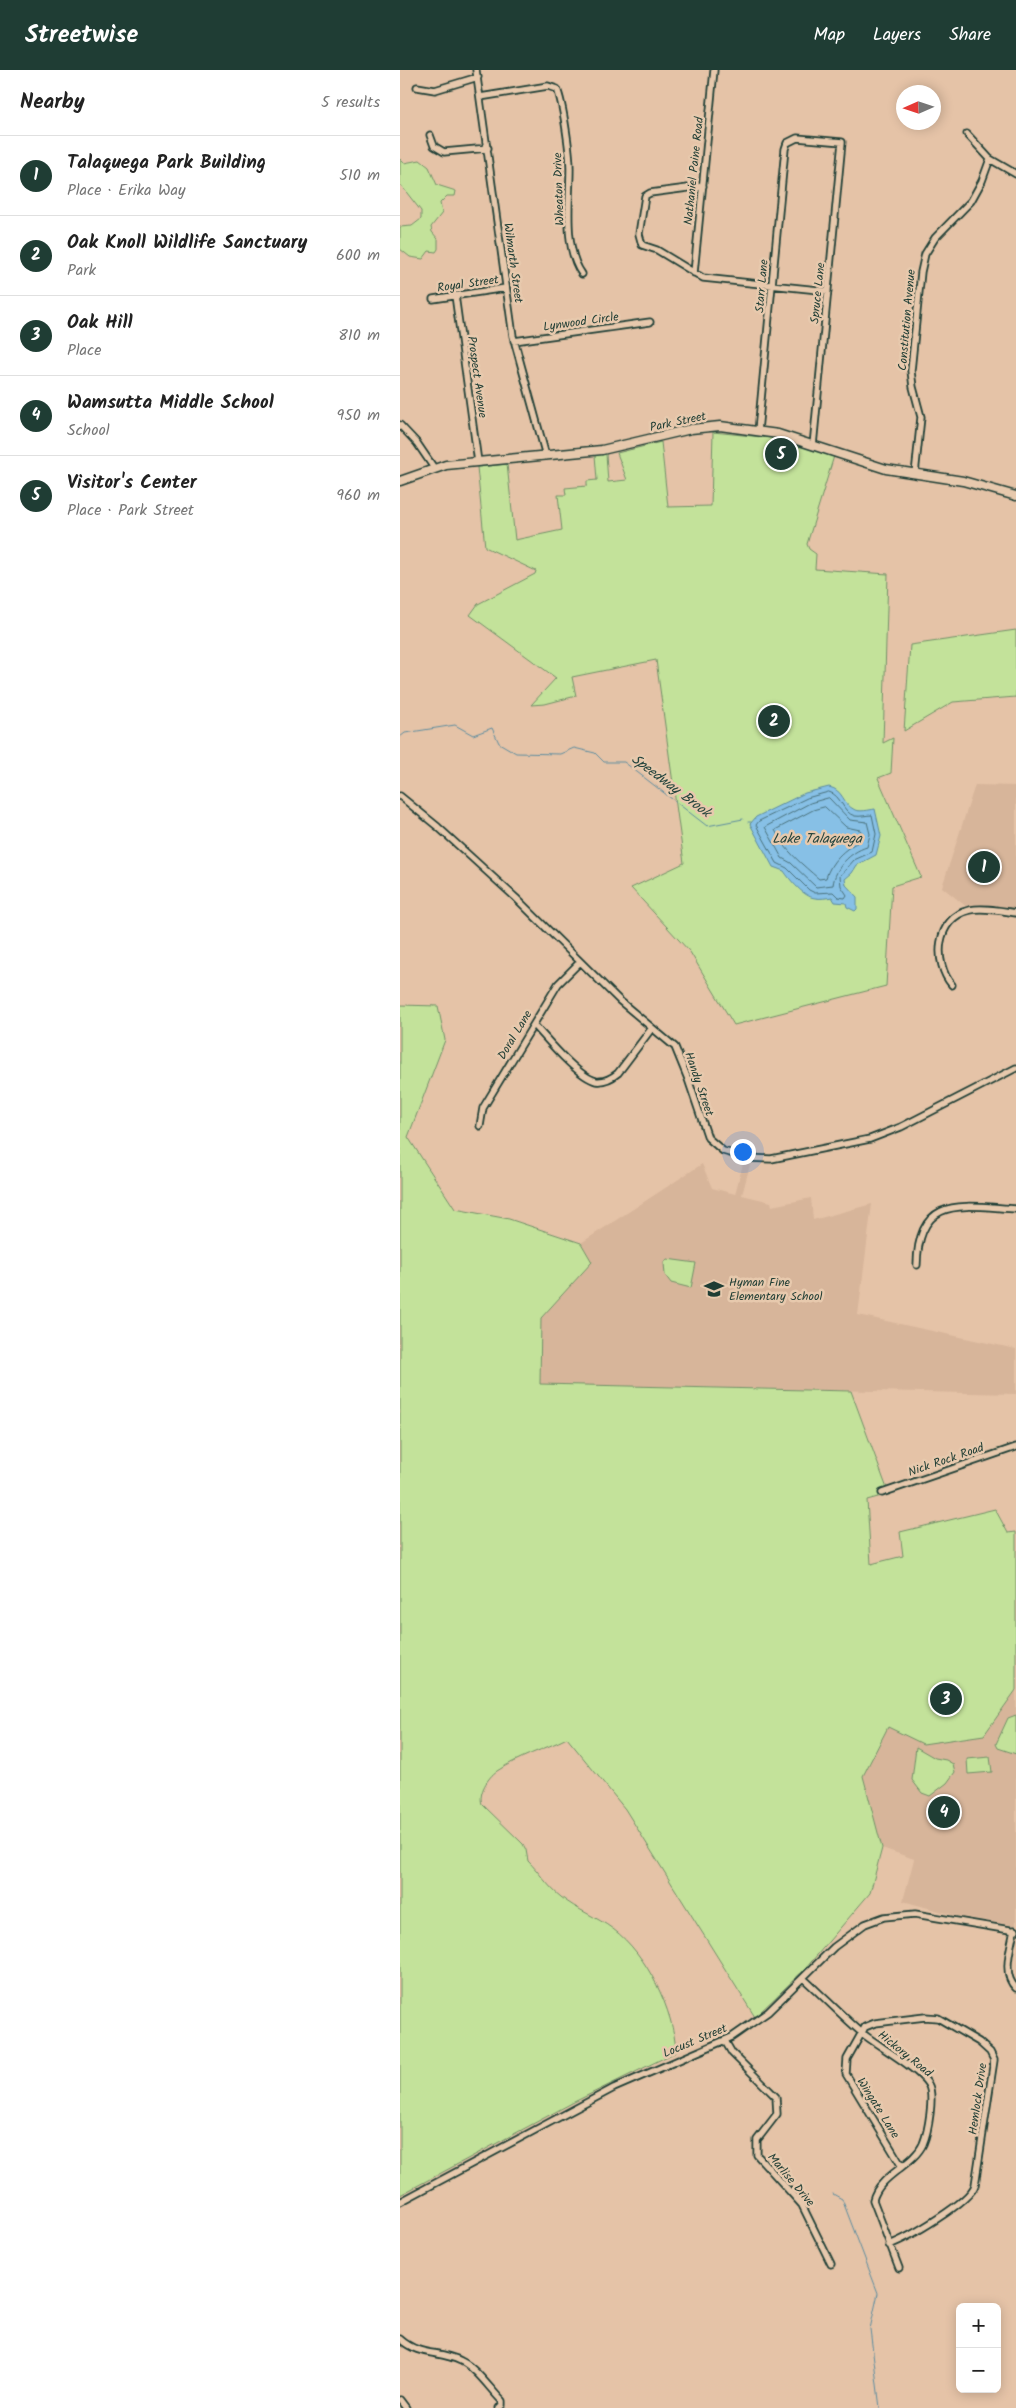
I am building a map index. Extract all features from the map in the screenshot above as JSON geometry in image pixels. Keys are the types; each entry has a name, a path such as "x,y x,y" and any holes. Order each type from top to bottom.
{"main road":[{"name":"Park Street","path":"400,481 434,468 621,447 706,427 720,426 778,434 886,468 972,483 1016,496"}],"street":[{"name":"Wilmarth Street","path":"476,70 514,341 546,456"},
{"name":"Nathaniel Paine Road","path":"694,273 714,70"},
{"path":"417,87 435,90 478,77"},
{"name":"Wheaton Drive","path":"480,97 548,86 557,89 569,162 568,204 573,253 575,264 582,274"},
{"path":"967,134 990,158 1016,174"},
{"path":"430,135 434,146 444,152 488,148"},
{"name":"Spruce Lane","path":"787,143 797,138 842,142 813,446"},
{"name":"Starr Lane","path":"758,431 787,143"},
{"name":"Constitution Avenue","path":"915,474 921,417 911,371 922,262 935,238 963,210 978,191 990,158"},
{"path":"703,186 650,193 645,196 642,203 639,234 642,244 703,278 828,291"},
{"name":"Royal Street","path":"433,299 506,288"},
{"name":"Prospect Avenue","path":"455,295 478,462"},
{"name":"Lynwood Circle","path":"514,341 650,322"},
{"path":"400,425 417,443 434,468"},
{"name":"Handy Street","path":"400,796 432,821 516,898 620,1001 675,1047 708,1138 723,1150 747,1158 782,1158 882,1135 1016,1068"},
{"path":"952,985 944,975 939,952 944,932 951,922 959,914 970,910 1016,913"},
{"name":"Doral Lane","path":"480,1126 483,1108 558,984 580,962"},
{"path":"534,1025 586,1076 601,1081 611,1078 618,1073 652,1028"},
{"path":"917,1265 919,1235 931,1218 944,1210 957,1206 1016,1209"},
{"name":"Nick Rock Road","path":"882,1493 1016,1447"},
{"name":"Locust Street","path":"400,2202 614,2088 725,2041 768,2012 847,1935 865,1924 884,1918 915,1914 1015,1930"},
{"path":"1015,1930 1008,1970 1010,1980 1016,1988"},
{"name":"Hickory Road","path":"803,1978 862,2032 923,2078 930,2090 931,2101 923,2144 917,2153 901,2165 875,2194 873,2200 899,2268"},
{"name":"Hemlock Drive","path":"862,2032 869,2024 926,2017 938,2018 979,2042 990,2052 994,2060 973,2190 966,2199 911,2235 890,2245"},
{"name":"Wingate Lane","path":"862,2032 847,2059 846,2074 901,2165"},
{"name":"Marlise Drive","path":"725,2041 732,2053 776,2097 777,2114 757,2140 757,2154 802,2205 831,2264"},
{"path":"400,2339 417,2351 451,2357 463,2362 502,2401 499,2408"},
{"path":"400,2400 406,2408"}],"shaded area":[{"path":"975,785 1016,786 1016,909 985,905 968,908 942,887"},
{"name":"Hyman Fine Elementary School","path":"744,1160 751,1161 742,1195 771,1202 772,1206 811,1198 813,1220 872,1204 858,1315 1016,1349 1016,1394 540,1384 541,1318 592,1262 581,1243 702,1164 712,1188 735,1194"},
{"path":"1016,1690 1016,1926 957,1916 903,1901 914,1859 882,1848 863,1776 888,1726 923,1743 984,1735"}],"green space":[{"path":"400,159 404,163 420,160 429,167 437,185 456,191 455,196 447,196 440,203 442,213 431,227 432,232 438,239 438,249 436,252 429,251 423,259 410,257 400,249 400,227 412,226 421,219 421,211 400,184"},
{"path":"713,432 772,438 834,456 807,544 809,549 816,554 815,569 888,574 883,743 893,738 891,773 878,778 921,877 892,886 886,986 734,1025 690,952 631,888 684,863 656,660 572,677 576,696 545,704 531,705 556,678 470,615 478,604 535,574 536,571 485,547 477,467 507,464 515,540 562,530 558,495 566,495 565,488 587,486 587,481 597,480 595,455 606,454 608,482 627,480 617,453 661,442 668,507 711,506"},
{"path":"1016,630 1016,697 953,702 904,731 910,645"},
{"path":"400,1005 438,1006 445,1040 408,1137 455,1209 509,1219 581,1243 592,1262 541,1318 540,1384 851,1391 889,1494 867,1500 871,1564 903,1556 900,1532 995,1509 1008,1533 1016,1532 1016,1690 984,1735 923,1744 888,1727 863,1776 882,1848 870,1893 806,1968 755,2017 625,1809 567,1738 514,1761 494,1774 487,1781 481,1795 482,1804 523,1844 528,1861 556,1893 567,1902 613,1929 637,1953 647,1968 664,2002 670,2019 676,2052 572,2103 400,2195"},
{"path":"667,1259 696,1263 691,1288 671,1283 665,1275 664,1263"},
{"path":"1016,1715 1016,1754 998,1748 996,1744 1008,1718"},
{"path":"916,1747 935,1758 946,1760 953,1764 955,1772 947,1783 930,1796 922,1793 912,1780"},
{"path":"990,1757 992,1772 968,1774 967,1759"}],"water":[{"name":"Lake Talaquega","path":"829,787 838,791 855,810 875,809 881,836 876,855 857,865 845,879 846,885 857,897 857,909 855,911 847,907 846,903 835,902 832,897 815,898 806,895 784,871 773,867 750,824 756,817 805,793"}],"waterway":[{"name":"Speedway Brook","path":"400,737 405,733 455,725 473,735 492,728 499,743 516,753 560,754 574,748 595,753 604,762 624,762 707,826 743,819"},
{"path":"833,2194 842,2199 878,2293 870,2329 880,2408"}],"place":[{"name":"Visitor's Center","path":"781,454"},
{"name":"Oak Knoll Wildlife Sanctuary","path":"774,721"},
{"name":"Talaquega Park Building","path":"984,867"},
{"name":"Hyman Fine Elementary School","path":"714,1289"},
{"name":"Oak Hill","path":"946,1699"},
{"name":"Wamsutta Middle School","path":"944,1812"}]}
